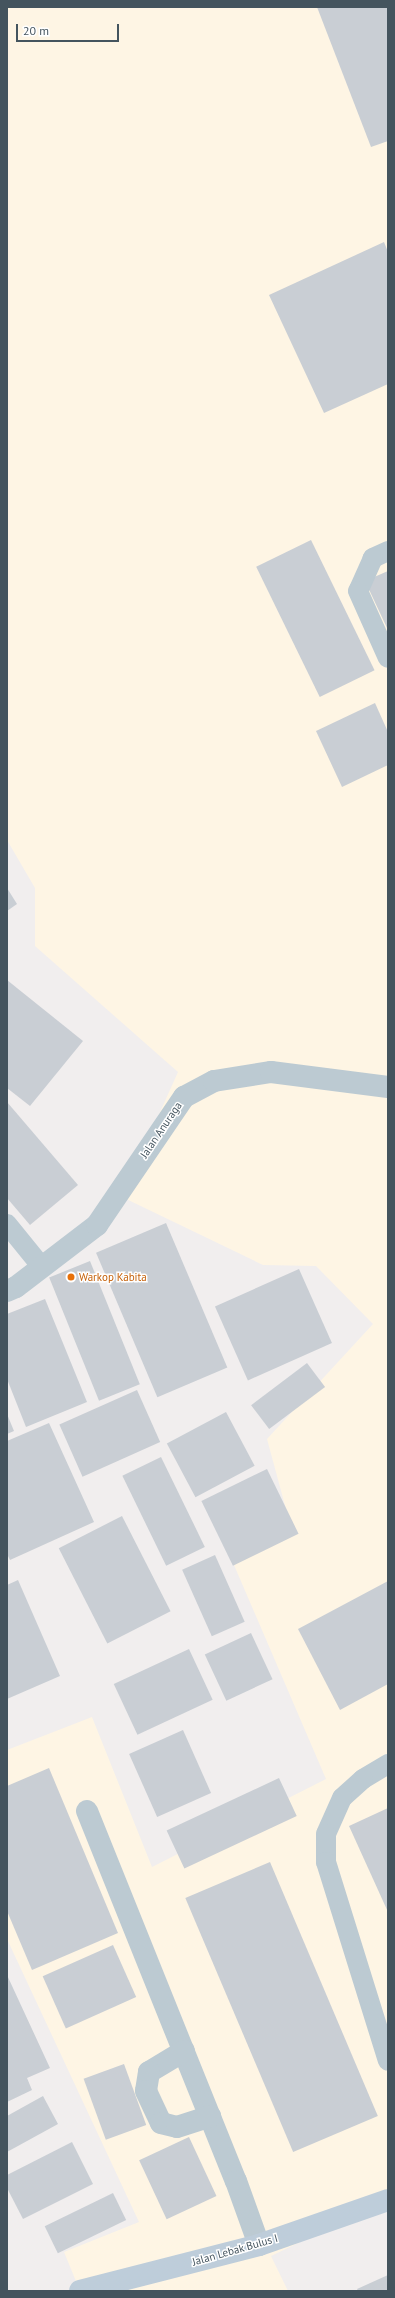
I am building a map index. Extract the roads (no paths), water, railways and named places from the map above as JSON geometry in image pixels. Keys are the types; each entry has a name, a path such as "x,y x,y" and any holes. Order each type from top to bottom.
{"street":[{"name":"Jalan Anuraga","path":"7,1292 42,1268 97,1225 184,1097 214,1081 271,1072 388,1087"},
{"path":"87,1811 210,2116 259,2245"},
{"path":"184,2051 149,2072 146,2091 160,2123 177,2127 210,2116"},
{"name":"Jalan Lebak Bulus I","path":"80,2291 259,2245 388,2200"}],"lane":[{"path":"388,551 373,558 358,591 388,658"},
{"path":"7,1224 42,1268"},
{"path":"388,1764 363,1779 342,1798 326,1834 326,1862 388,2061"}],"place":[{"name":"Warkop Kabita","path":"71,1277"}]}
